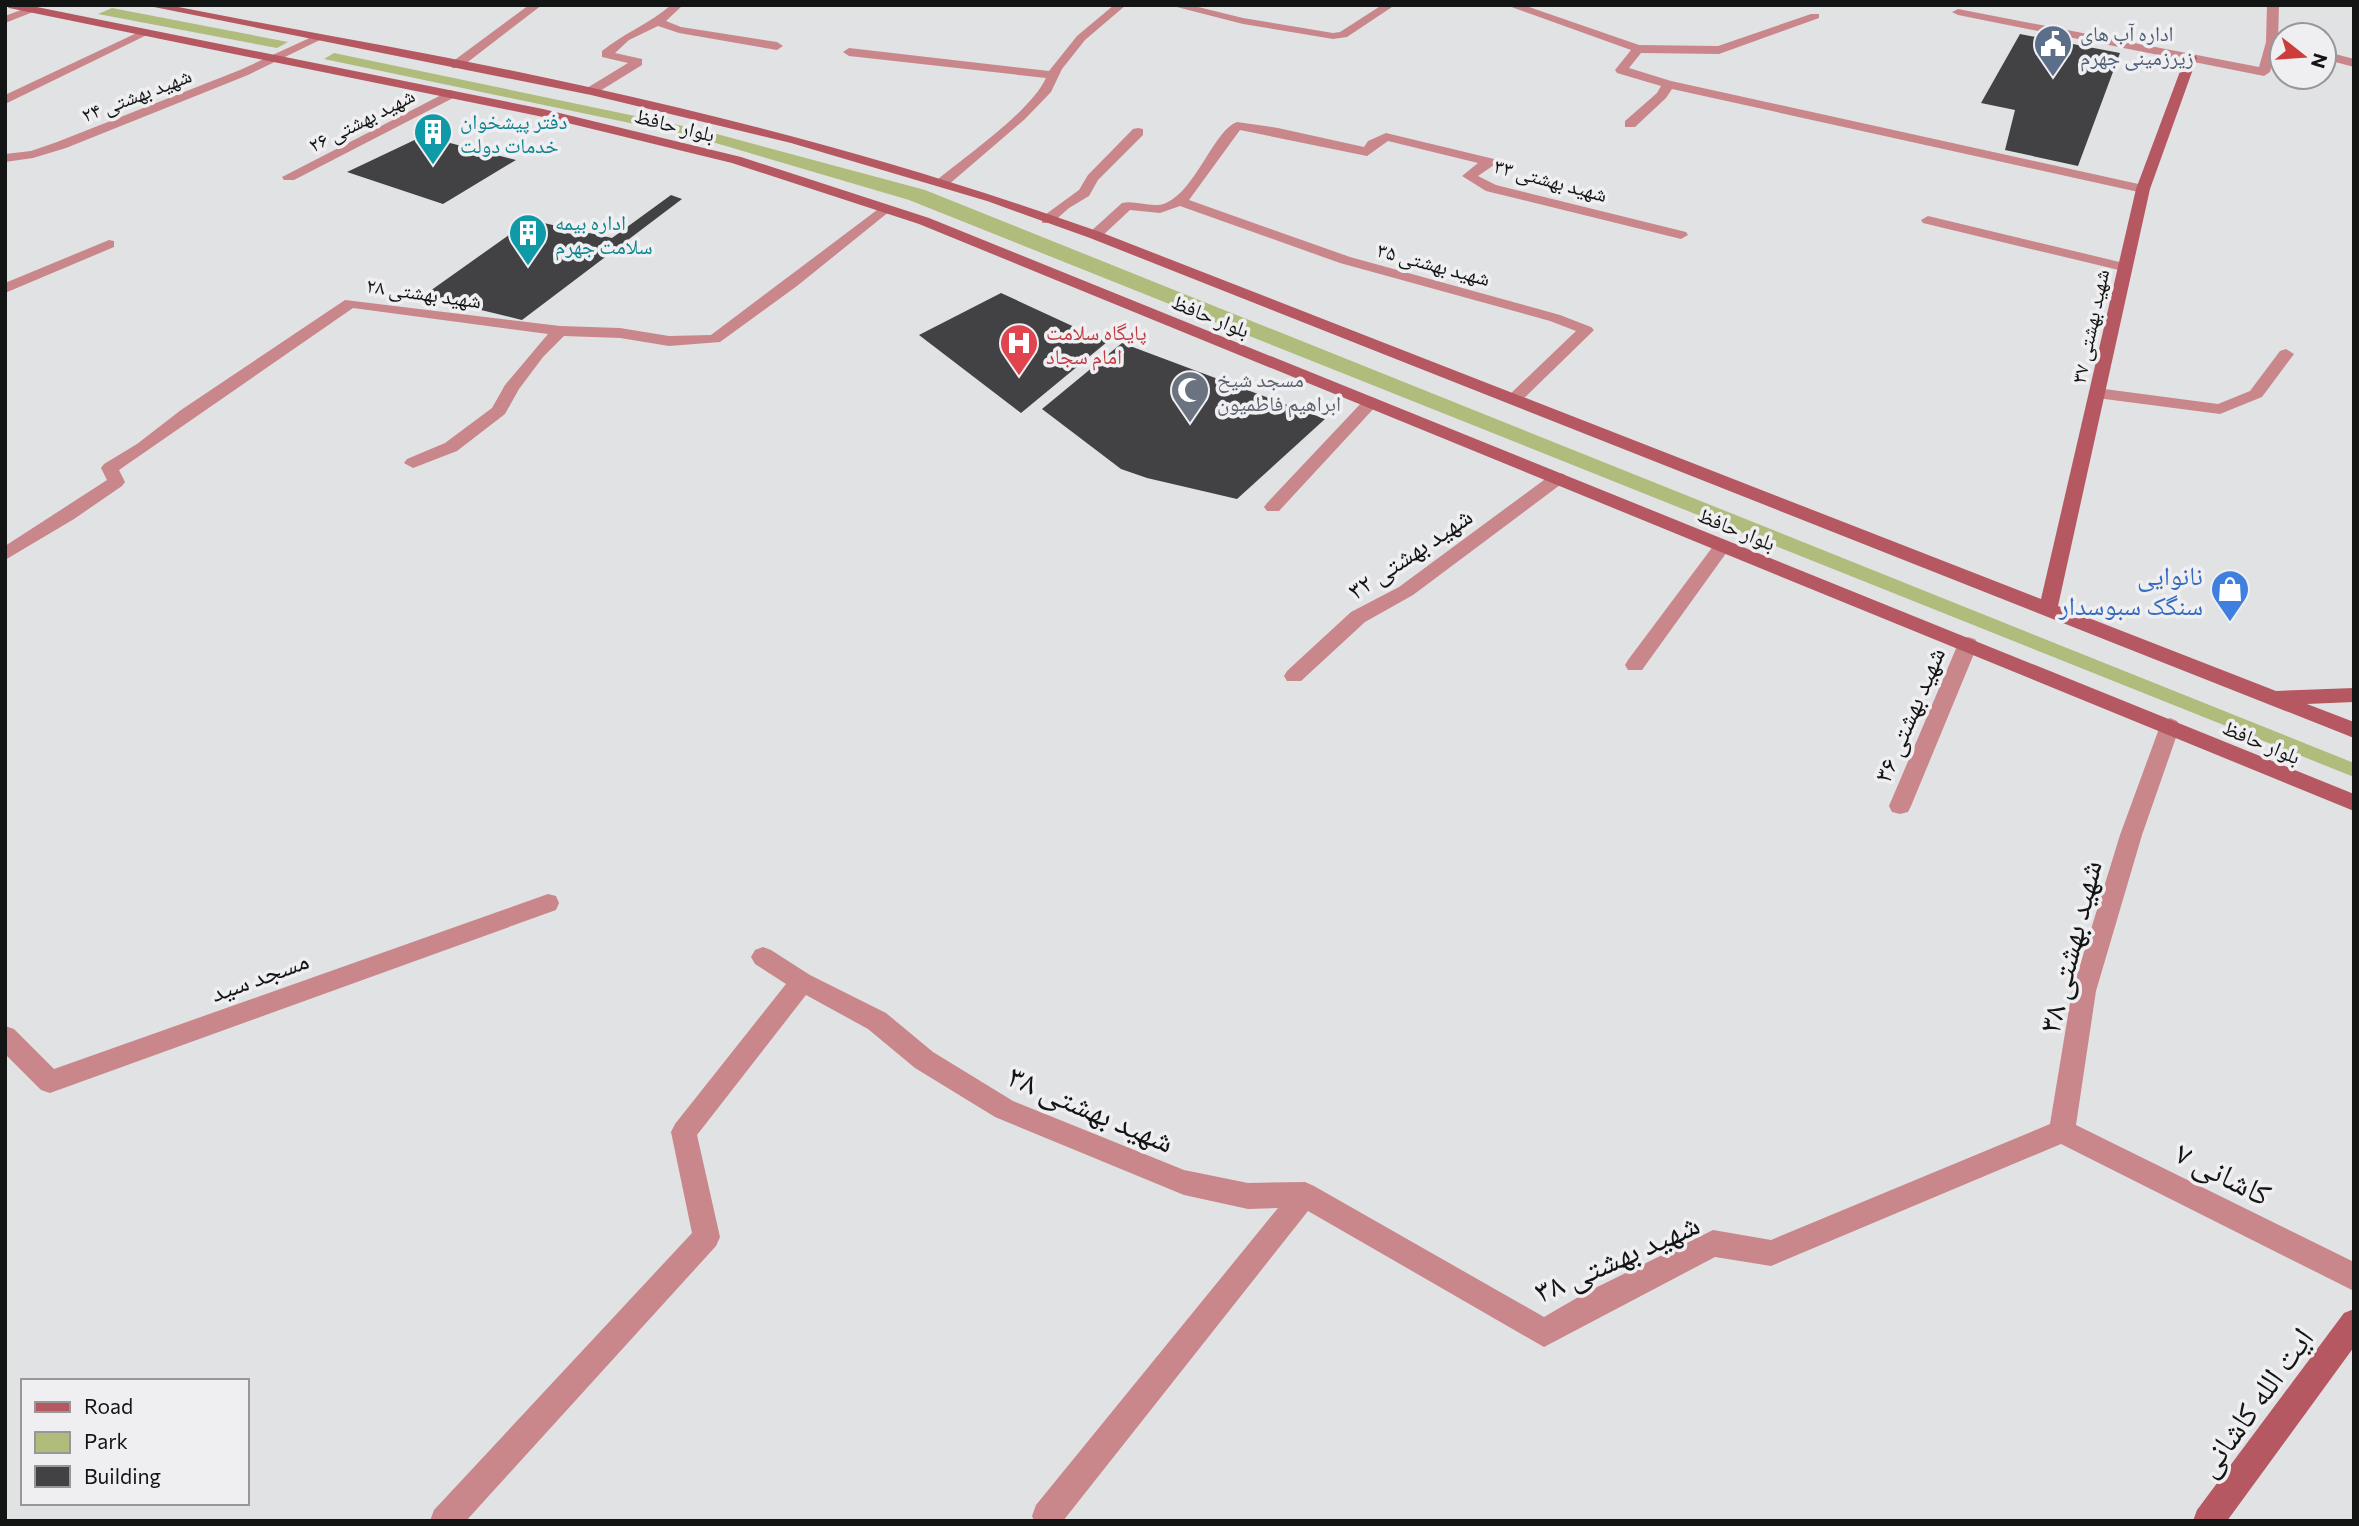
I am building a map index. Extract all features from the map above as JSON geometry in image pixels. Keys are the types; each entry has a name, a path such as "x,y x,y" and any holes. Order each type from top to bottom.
{"main road":[{"name":"بلوار حافظ","path":"9,5 543,113 736,160 924,221 2354,803"},
{"name":"بلوار حافظ","path":"149,5 592,91 795,140 992,198 1047,220 1095,235 2354,730"},
{"name":"شهید بهشتی ۳۷","path":"2048,609 2123,267 2143,188 2191,58"},
{"path":"2275,697 2350,692"},
{"name":"ایت الله کاشانی","path":"2208,1521 2354,1322"}],"street":[{"path":"456,65 537,5"},
{"path":"592,91 638,62 606,54 625,38 658,22 678,5"},
{"path":"942,183 1021,116 1047,89 1053,75 1081,38 1121,5"},
{"path":"1174,5 1243,21 1333,36 1343,35 1390,5"},
{"path":"1511,5 1557,15 1638,49 1719,50 1815,16"},
{"path":"5,20 29,10"},
{"path":"1958,12 2264,72 2268,63"},
{"path":"658,22 679,30 777,46"},
{"path":"5,100 145,33"},
{"name":"شهید بهشتی ۲۴","path":"5,158 23,158 279,59 318,38"},
{"path":"1638,49 1620,70 1668,84 2143,188"},
{"path":"849,52 1053,75"},
{"path":"1630,124 1662,95 1668,84"},
{"name":"شهید بهشتی ۲۶","path":"289,177 451,94"},
{"name":"شهید بهشتی ۳۳","path":"1095,235 1127,206 1163,209 1177,200 1207,173 1237,127 1278,132 1367,152 1373,144 1386,137 1474,158 1489,162 1469,176 1491,188 1681,235"},
{"path":"1047,220 1084,193 1093,178 1138,132"},
{"name":"شهید بهشتی ۳۵","path":"1177,200 1345,260 1555,318 1586,330 1513,400"},
{"name":"شهید بهشتی ۲۸","path":"5,554 116,482 110,468 143,448 187,413 350,303 560,331 620,333 669,341 715,339 792,283 885,208"},
{"path":"1928,220 2123,267"},
{"path":"5,289 109,244"},
{"path":"413,463 451,447 499,411 511,388 537,354 560,331"},
{"path":"2096,393 2220,409 2256,394 2286,354"},
{"path":"1273,507 1371,402"},
{"name":"شهید بهشتی ۳۲","path":"1294,676 1358,617 1406,591 1558,478"},
{"path":"1635,665 1723,545"},
{"name":"شهید بهشتی ۳۶","path":"1900,806 1968,644"},
{"name":"شهید بهشتی ۳۸","path":"763,957 802,982 877,1021 924,1060 1004,1108 1184,1182 1248,1196 1306,1195 1544,1333 1597,1302 1713,1243 1771,1254 2062,1130 2084,991 2131,835 2170,726"},
{"name":"مسجد سید","path":"5,1037 50,1082 548,903"},
{"path":"445,1521 706,1237 684,1132 802,982"},
{"name":"کاشانی ۷","path":"2062,1130 2354,1277"},
{"path":"1047,1516 1306,1195"}],"green space":[{"path":"112,8 288,42 277,48 98,14"},
{"path":"334,53 702,130 925,190 2354,763 2354,777 909,200 692,136 324,59"}],"building":[{"name":"اداره آب های زیرزمینی جهرم","path":"2020,34 2120,53 2078,166 2005,150 2015,110 1981,103"},
{"name":"دفتر پیشخوان خدمات دولت","path":"423,136 516,160 443,204 347,172"},
{"name":"اداره بیمه سلامت جهرم","path":"671,195 682,199 522,320 423,296 530,220 612,238"},
{"name":"پایگاه سلامت امام سجاد","path":"1001,293 1107,342 1021,413 919,335"},
{"name":"مسجد شیخ ابراهیم فاطمیون","path":"1122,343 1325,419 1237,499 1147,478 1121,469 1042,409"}],"place":[{"name":"اداره آب های زیرزمینی جهرم","path":"2053,78"},
{"name":"دفتر پیشخوان خدمات دولت","path":"433,166"},
{"name":"اداره بیمه سلامت جهرم","path":"528,267"},
{"name":"پایگاه سلامت امام سجاد","path":"1019,377"},
{"name":"مسجد شیخ ابراهیم فاطمیون","path":"1190,424"},
{"name":"نانوایی سنگک سبوسدار","path":"2230,623"}]}
